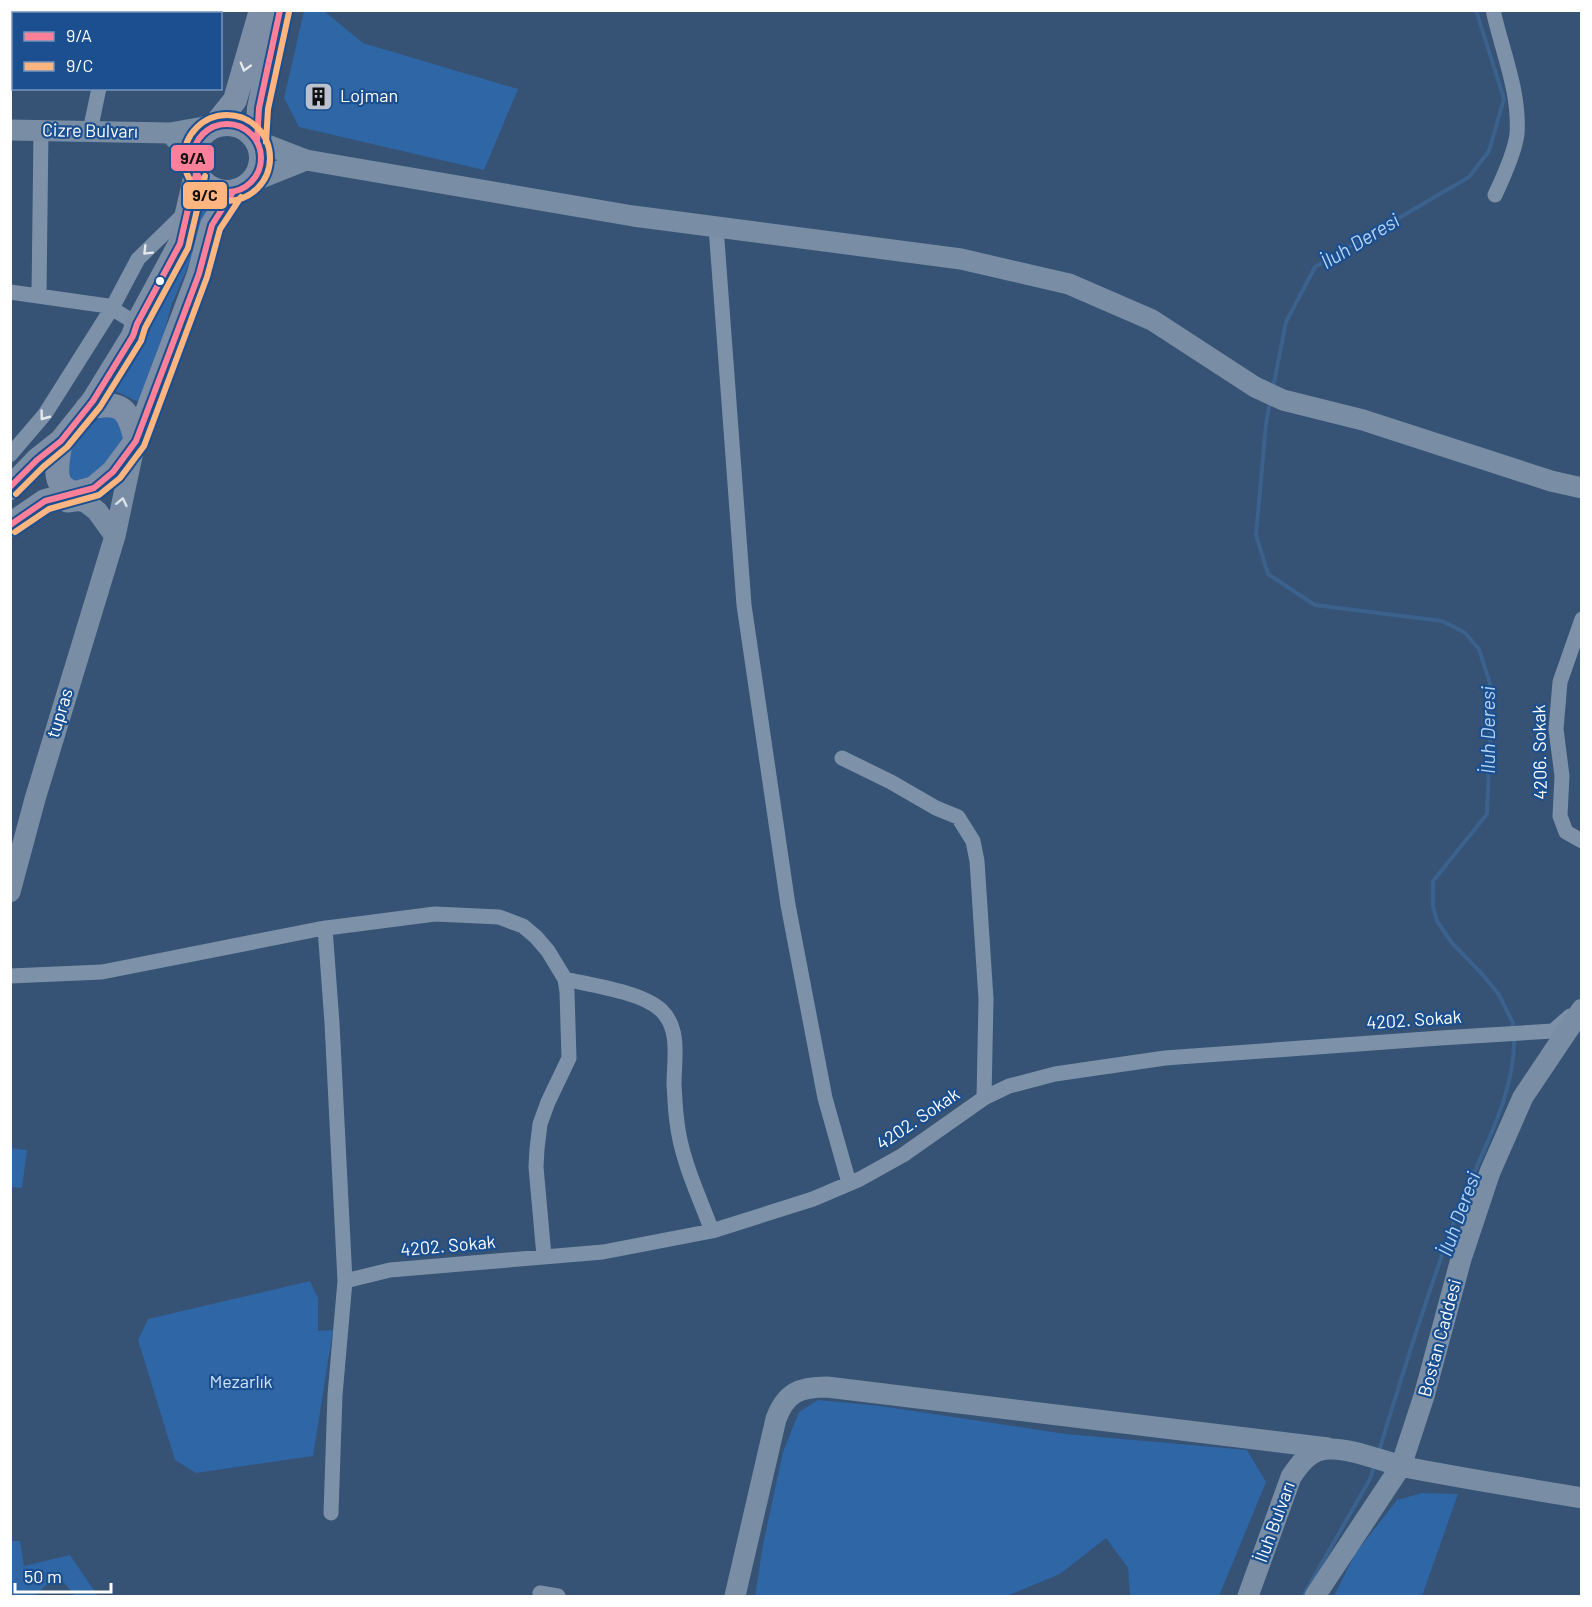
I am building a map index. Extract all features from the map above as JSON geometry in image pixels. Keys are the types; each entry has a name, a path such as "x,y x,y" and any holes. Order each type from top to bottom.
{"main road":[{"path":"215,125 235,100 261,10"},
{"path":"10,525 45,501 80,497 94,488 113,472 136,441 199,274 212,225 242,187 258,173 261,163 261,152 257,141 259,108 280,10"},
{"path":"242,187 215,191 201,181 192,162 193,151 197,140 205,131 224,123 243,128 257,141"},
{"path":"10,488 37,460 61,441 87,408 133,336 137,324 180,244 196,174"},
{"path":"87,408 108,404 120,408 131,423 136,441"},
{"path":"61,441 58,480 63,487 80,497"}],"street":[{"path":"1493,10 1514,94 1517,136 1494,195"},
{"path":"90,130 99,90"},
{"name":"Cizre Bulvarı","path":"10,130 170,133 215,125"},
{"path":"39,295 41,130"},
{"path":"170,133 183,146 196,174"},
{"path":"257,141 306,160 633,216 962,259 1069,284 1152,320 1255,387 1283,400 1363,420 1551,481 1581,488"},
{"path":"242,187 306,160"},
{"path":"10,455 45,414 112,309 138,259 189,210"},
{"path":"716,227 744,605 788,905 825,1098 849,1183"},
{"path":"10,292 108,306 137,324"},
{"name":"tupras","path":"10,892 38,788 115,536 136,441"},
{"path":"80,497 97,512 115,536"},
{"name":"4206. Sokak","path":"1581,619 1560,682 1556,729 1562,776 1560,816 1566,832 1581,841"},
{"path":"842,758 891,782 936,808 958,817 973,841 977,861 986,999 984,1098"},
{"path":"10,976 116,969 325,928 435,914 499,917 523,927 548,951 565,978 569,1058 540,1124 537,1149 544,1257"},
{"path":"325,928 345,1281 335,1395 331,1513"},
{"path":"565,978 641,998 660,1010 671,1024 676,1048 677,1124 687,1166 712,1231"},
{"name":"4202. Sokak","path":"345,1281 390,1270 603,1252 712,1231 813,1199 849,1183 903,1155 984,1098 1009,1086 1055,1074 1165,1058 1553,1031 1581,1008"},
{"name":"Bostan Caddesi","path":"1315,1596 1396,1465 1424,1396 1461,1259 1490,1172 1523,1097 1581,1008"},
{"path":"735,1596 777,1419 784,1401 798,1390 810,1387 827,1387 1337,1450 1396,1465 1581,1497"},
{"name":"İluh Bulvarı","path":"1248,1596 1291,1477 1300,1463 1312,1453 1337,1450"},
{"path":"540,1593 558,1596"}],"green space":[{"path":"304,11 324,11 363,43 518,89 484,170 299,127 284,98"},
{"path":"198,208 211,212 171,306 162,342 141,403 111,389"},
{"path":"106,413 118,415 127,429 116,457 83,483 66,479 65,462 73,446 94,422"},
{"path":"10,1148 27,1150 22,1188 11,1187"},
{"name":"Mezarlık","path":"310,1281 318,1298 318,1331 333,1330 313,1456 196,1473 175,1460 138,1340 148,1319"},
{"path":"818,1400 880,1406 1066,1434 1247,1450 1266,1482 1219,1596 1130,1596 1128,1568 1106,1538 1060,1574 1007,1596 755,1596 763,1545 783,1452 799,1412"},
{"path":"1422,1493 1458,1494 1422,1596 1334,1596 1355,1554 1397,1500"},
{"path":"11,1541 20,1541 24,1566 70,1555 98,1596 75,1596 58,1575 34,1596 15,1596 14,1594 11,1596"}],"waterway":[{"name":"İluh Deresi","path":"1273,388 1286,322 1315,267 1469,177 1489,151 1504,99 1476,10"},
{"name":"İluh Deresi","path":"1270,402 1256,535 1268,574 1315,605 1442,621 1464,632 1479,649 1492,690 1487,814 1433,881 1433,906 1437,921 1452,943 1499,995 1513,1023 1513,1030"},
{"name":"İluh Deresi","path":"1379,1451 1446,1243 1502,1105 1513,1060 1514,1037"},
{"name":"İluh Deresi","path":"1303,1596 1370,1479 1375,1464"}],"transit line":[{"name":"9/A","path":"257,141 259,108 280,10"},
{"name":"9/C","path":"266,142 268,109 289,12"},
{"name":"9/C","path":"219,115 235,115 258,127 267,141 270,158 267,175 258,189 235,201 219,201 203,194 191,182 184,166 184,150 191,134 203,122 219,115"},
{"name":"9/A","path":"220,124 234,124 246,129 256,139 261,158 256,177 246,187 234,192 220,192 208,187 198,177 193,165 193,151 198,139 208,129 220,124"},
{"name":"9/A","path":"10,487 37,460 61,441 93,401 133,336 137,324 180,244 196,174"},
{"name":"9/C","path":"16,494 67,447 100,407 141,341 145,328 188,248 205,176"},
{"name":"9/A","path":"10,525 45,501 94,488 113,472 136,441 199,274 212,225 233,192"},
{"name":"9/C","path":"15,532 49,509 99,495 120,478 144,446 207,277 220,229 241,197"}],"place":[{"name":"Lojman","path":"319,96"}]}
